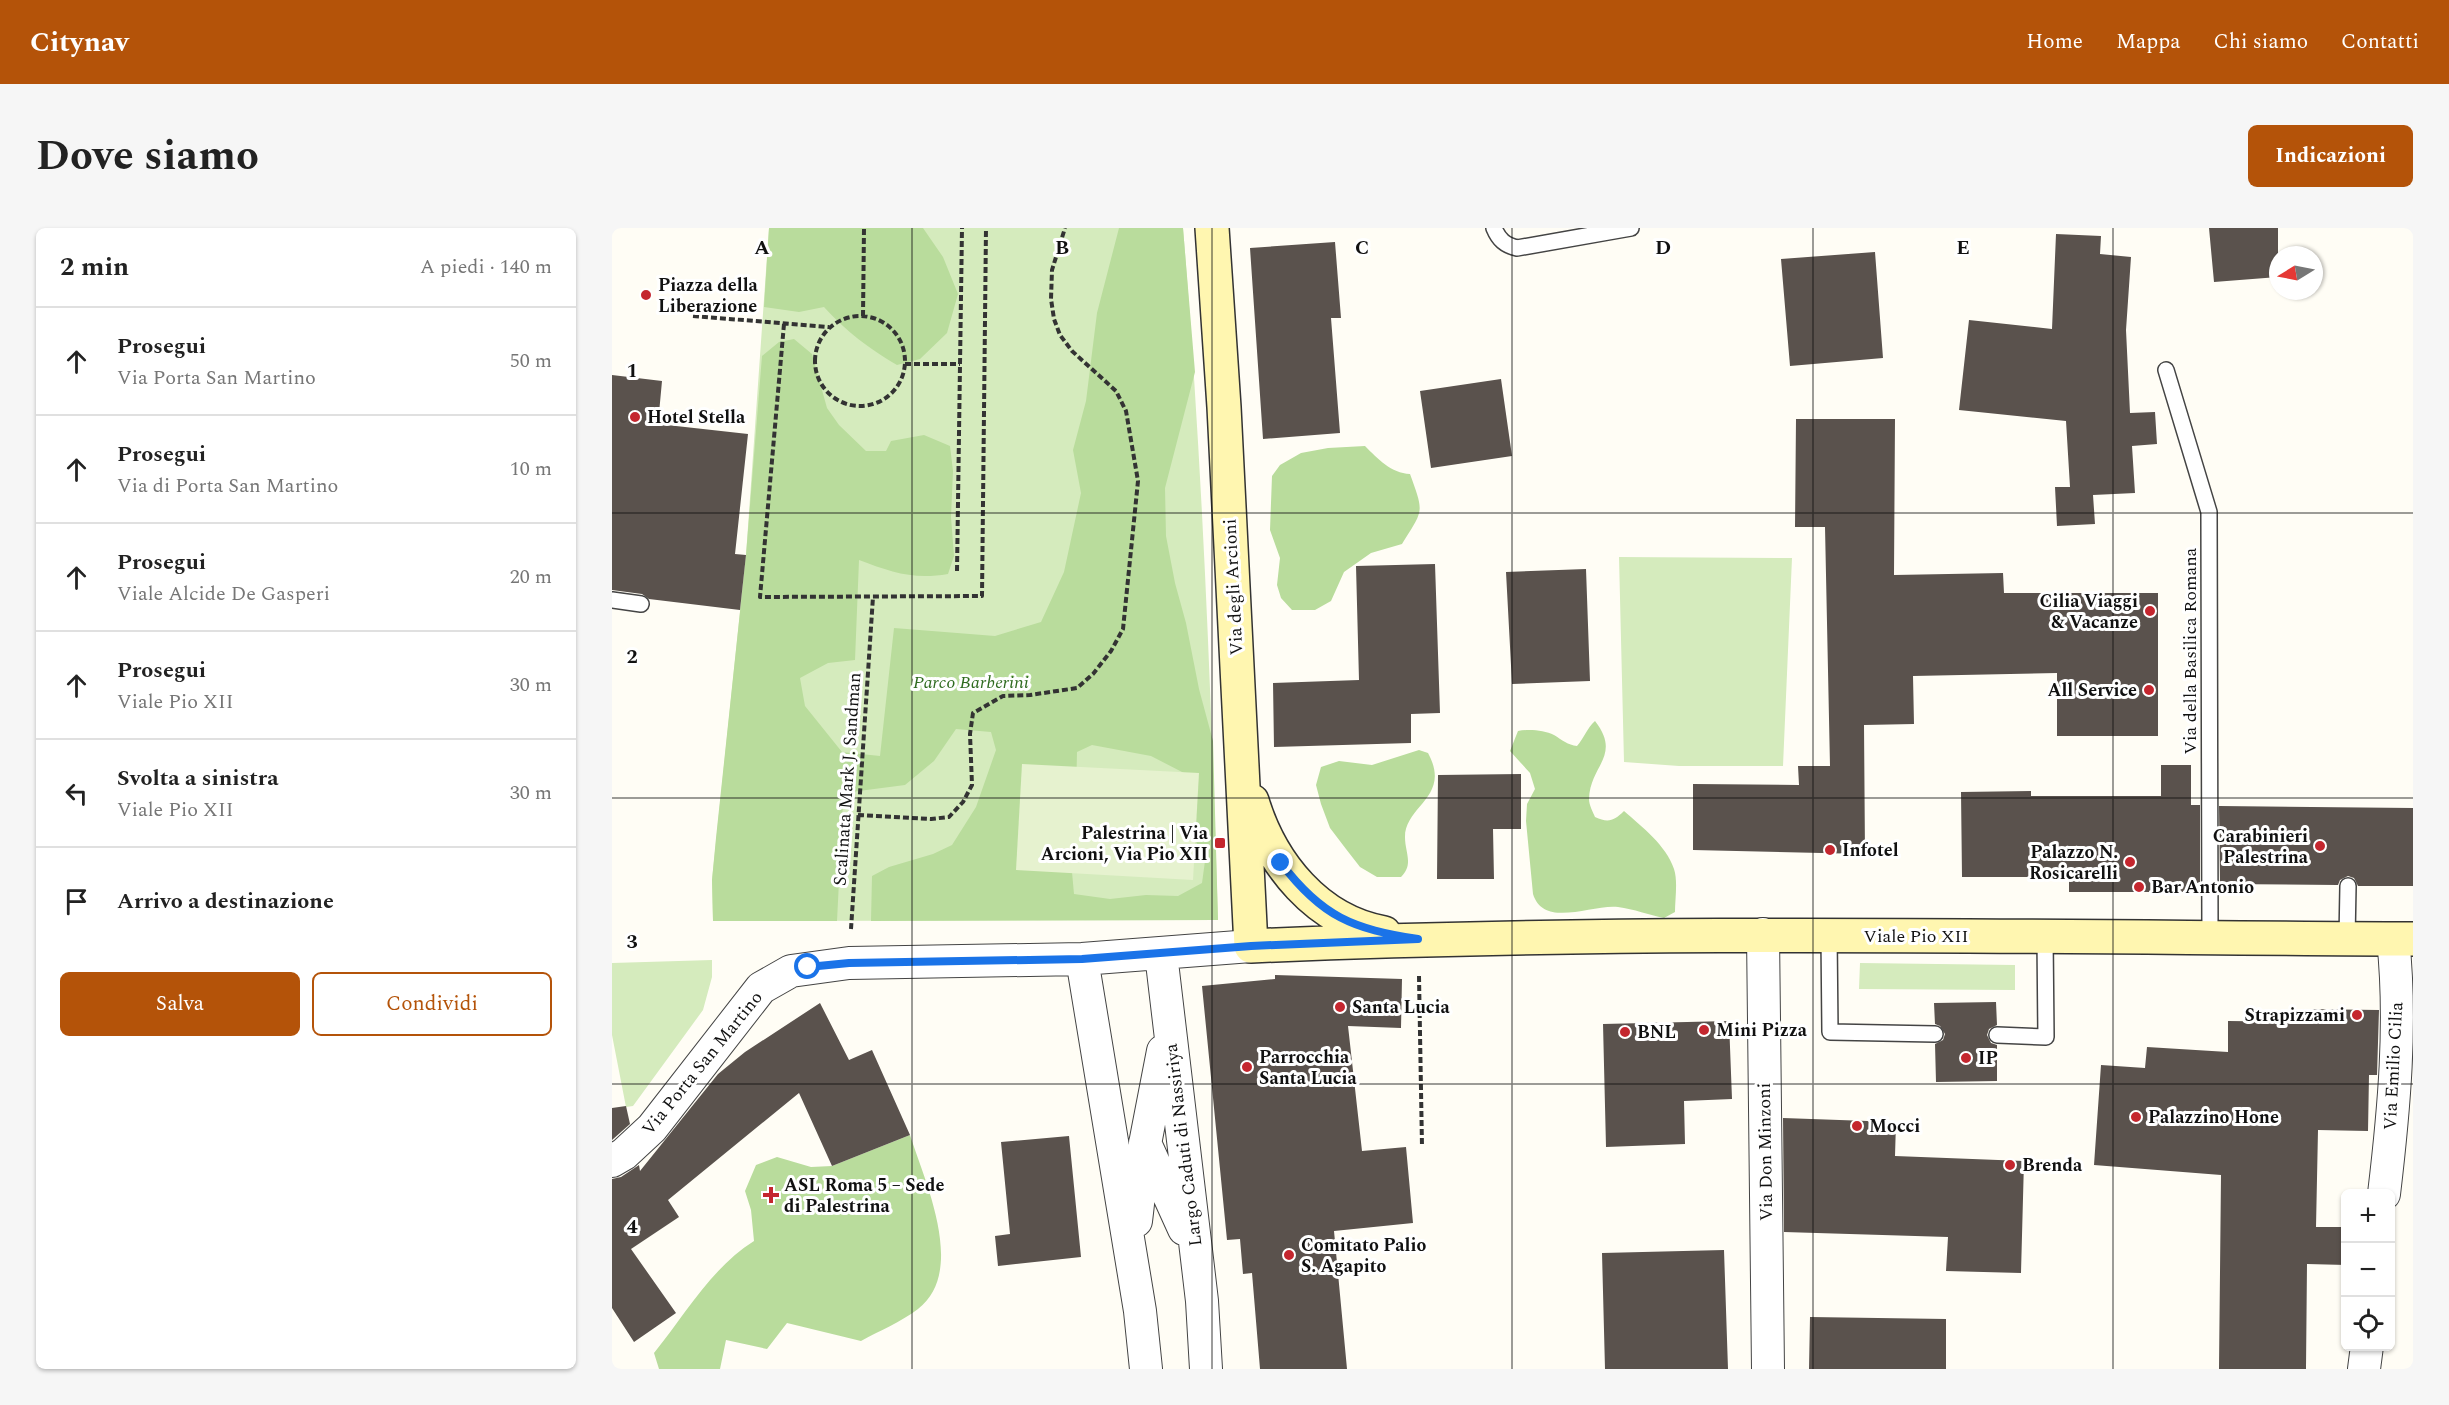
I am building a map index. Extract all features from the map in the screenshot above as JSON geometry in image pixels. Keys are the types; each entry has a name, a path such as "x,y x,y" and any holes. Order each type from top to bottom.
{"street":[{"name":"Via degli Arcioni","path":"1212,228 1224,407 1251,946"},
{"name":"Viale Pio XII","path":"1241,743 1246,781 1262,828 1281,863 1297,883 1320,905 1346,921 1377,932 1418,939"},
{"name":"Viale Pio XII","path":"1251,946 1418,939 1763,934 2403,939"},
{"name":"Via Don Minzoni","path":"1763,934 1767,1369"},
{"name":"Via Emilio Cilia","path":"2384,1189 2403,939"},
{"name":"Via Porta San Martino","path":"612,1161 624,1154 652,1128 761,988 791,971 849,963 1082,959 1251,946"},
{"name":"Largo Caduti di Nassiriya","path":"1161,954 1196,1255"},
{"name":"Largo Caduti di Nassiriya","path":"1082,959 1131,1258"},
{"name":"Largo Caduti di Nassiriya","path":"1131,1258 1145,1144 1169,1022"},
{"name":"Largo Caduti di Nassiriya","path":"1097,1052 1145,1144 1196,1255"},
{"path":"1196,1255 1206,1369"},
{"path":"1131,1258 1140,1311 1146,1369"},
{"path":"2364,1369 2366,1351"}],"lane":[{"path":"1494,228 1501,240 1508,246 1517,248 1631,228"},
{"name":"Via della Basilica Romana","path":"2166,370 2209,512 2210,938"},
{"path":"612,600 641,604"},
{"path":"2347,939 2348,885"},
{"path":"1829,936 1830,1032 1935,1034"},
{"path":"1997,1035 2046,1037 2045,936"}],"path":[{"path":"863,316 864,228"},
{"path":"957,571 962,228"},
{"path":"784,324 760,597 982,596 986,228"},
{"path":"858,815 931,819 949,817 963,802 972,785 970,734 973,713 1003,696 1030,695 1077,688 1105,659 1124,629 1138,481 1126,411 1116,391 1072,351 1060,335 1053,319 1052,270 1065,228"},
{"path":"693,316 830,327"},
{"path":"863,316 875,318 894,331 904,352 903,375 898,386 881,402 858,407 835,399 820,382 816,370 817,347 830,327 840,321 863,316"},
{"path":"905,364 960,364"},
{"name":"Scalinata Mark J. Sandman","path":"849,963 873,597"},
{"path":"1418,939 1422,1146"}],"green space":[{"name":"Parco Barberini","path":"769,228 1183,228 1196,401 1205,574 1218,920 713,921 712,880 746,555"},
{"path":"769,228 923,228 943,257 958,294 947,333 920,359 897,365 858,339 824,307 799,312 764,307"},
{"path":"1119,228 1183,228 1195,372 1165,488 1166,536 1199,689 1213,741 1218,920 871,921 872,876 889,867 933,854 952,845 976,807 996,750 991,732 956,729 934,761 905,785 851,792 843,802 837,921 713,921 712,880 746,555 762,356 779,342 794,339 812,354 827,408 839,425 866,451 886,451 891,441 924,435 950,446 953,471 951,517 954,556 948,574 924,576 902,574 859,560 855,660 828,663 800,678 805,706 842,752 880,756 894,628 995,636 1041,622 1064,572 1081,493 1073,450 1086,401 1097,313","holes":["1092,745 1151,756 1184,773 1187,822 1205,861 1202,883 1178,896 1146,895 1110,899 1074,894 1069,839 1076,798 1077,752"]},
{"path":"1365,446 1391,468 1410,474 1418,496 1420,510 1418,517 1402,544 1371,553 1344,572 1331,601 1315,610 1292,610 1281,598 1277,585 1280,558 1270,530 1272,476 1280,465 1301,453 1328,448"},
{"path":"1619,557 1792,558 1783,766 1679,766 1624,762"},
{"path":"1595,721 1606,743 1605,752 1591,787 1590,806 1595,817 1604,820 1614,819 1624,811 1653,837 1665,852 1674,869 1676,890 1675,912 1664,918 1618,907 1558,913 1547,910 1539,904 1533,894 1526,821 1527,804 1535,789 1530,773 1510,751 1518,731 1522,730 1546,732 1577,746"},
{"path":"1419,750 1428,753 1434,768 1435,780 1426,800 1407,826 1405,837 1407,868 1401,877 1377,877 1360,867 1330,828 1316,785 1321,767 1339,761 1372,765"},
{"path":"1022,764 1199,773 1193,880 1016,870"},
{"path":"712,960 712,977 703,1010 633,1106 626,1107 612,1035 612,963"},
{"path":"1860,963 2015,965 2015,990 1859,989"},
{"path":"910,1135 932,1201 941,1250 940,1272 932,1293 918,1309 861,1341 787,1323 767,1349 726,1340 720,1369 659,1369 654,1353 712,1278 754,1241 751,1210 745,1191 756,1165 777,1157 811,1167 832,1166"}],"building":[{"path":"2209,228 2278,228 2278,246 2269,246 2269,278 2214,282"},
{"path":"2056,234 2101,236 2100,254 2131,257 2126,330 2130,413 2155,412 2157,444 2132,446 2135,493 2093,495 2095,524 2057,526 2055,487 2070,487 2066,421 1959,410 1969,320 2052,329"},
{"path":"1335,242 1341,318 1331,318 1340,433 1263,439 1250,248"},
{"path":"1875,252 1883,358 1790,366 1781,259"},
{"path":"612,375 662,381 658,424 748,434 735,554 746,555 740,610 649,599 642,594 612,590"},
{"path":"1501,379 1512,456 1431,468 1420,391"},
{"path":"1796,419 1895,419 1894,575 2003,573 2004,593 2158,593 2158,736 2057,736 2057,673 1913,676 1914,724 1864,725 1865,854 1693,850 1693,784 1799,785 1798,766 1830,766 1825,527 1795,527"},
{"path":"1435,564 1440,713 1411,714 1411,743 1274,747 1273,683 1359,680 1356,566"},
{"path":"1586,569 1590,681 1512,684 1506,572"},
{"path":"2161,765 2191,765 2191,805 2200,805 2200,883 2191,883 2191,892 2069,892 2069,877 1962,877 1961,792 2031,791 2031,796 2161,796"},
{"path":"1521,774 1521,829 1493,829 1494,879 1437,879 1438,775"},
{"name":"Carabinieri Palestrina","path":"2219,806 2413,808 2413,886 2358,886 2354,878 2348,876 2340,880 2338,885 2220,884"},
{"path":"1275,975 1402,979 1401,1028 1348,1026 1362,1151 1406,1147 1413,1223 1334,1231 1347,1369 1260,1369 1252,1273 1243,1274 1240,1239 1227,1240 1202,986 1275,979"},
{"name":"IP","path":"1996,1002 1997,1025 1989,1029 1987,1035 1991,1043 1997,1045 1997,1081 1936,1082 1935,1044 1943,1040 1945,1034 1940,1026 1935,1024 1934,1003"},
{"path":"820,1003 849,1060 872,1050 910,1135 832,1166 799,1093 668,1200 679,1217 631,1249 676,1313 634,1342 612,1308 612,1179 621,1177 639,1165 640,1171 718,1074 745,1052"},
{"path":"2302,1009 2379,1010 2377,1075 2369,1075 2368,1131 2318,1130 2316,1227 2341,1227 2341,1265 2307,1264 2306,1369 2219,1369 2221,1175 2094,1165 2101,1065 2145,1068 2147,1047 2228,1052 2228,1021 2303,1022"},
{"path":"1729,1021 1732,1099 1684,1101 1685,1144 1606,1147 1603,1024"},
{"path":"626,1106 630,1124 612,1140 612,1108"},
{"path":"1783,1118 1896,1122 1895,1156 2024,1161 2021,1273 1946,1271 1948,1237 1784,1232"},
{"path":"1069,1136 1081,1257 998,1266 995,1236 1010,1234 1001,1142"},
{"path":"1724,1250 1728,1369 1605,1369 1602,1253"},
{"path":"1810,1317 1946,1319 1946,1369 1809,1369"}],"place":[{"name":"Piazza della Liberazione","path":"646,295"},
{"name":"Hotel Stella","path":"635,417"},
{"name":"Cilia Viaggi & Vacanze","path":"2150,611"},
{"name":"All Service","path":"2149,690"},
{"name":"Palestrina | Via Arcioni, Via Pio XII","path":"1220,843"},
{"name":"Carabinieri Palestrina","path":"2320,846"},
{"name":"Infotel","path":"1830,850"},
{"name":"Palazzo N. Rosicarelli","path":"2130,862"},
{"name":"Bar Antonio","path":"2139,887"},
{"name":"Santa Lucia","path":"1340,1007"},
{"name":"Strapizzami","path":"2357,1015"},
{"name":"Mini Pizza","path":"1704,1030"},
{"name":"BNL","path":"1625,1032"},
{"name":"IP","path":"1966,1058"},
{"name":"Parrocchia Santa Lucia","path":"1247,1067"},
{"name":"Palazzino Hone","path":"2136,1117"},
{"name":"Mocci","path":"1857,1126"},
{"name":"Brenda","path":"2010,1165"},
{"name":"ASL Roma 5 – Sede di Palestrina","path":"771,1195"},
{"name":"Comitato Palio S. Agapito","path":"1289,1255"}],"route":[{"path":"808,967 849,963 1082,959 1251,946 1418,939 1377,932 1336,916 1311,898 1281,863"}]}
